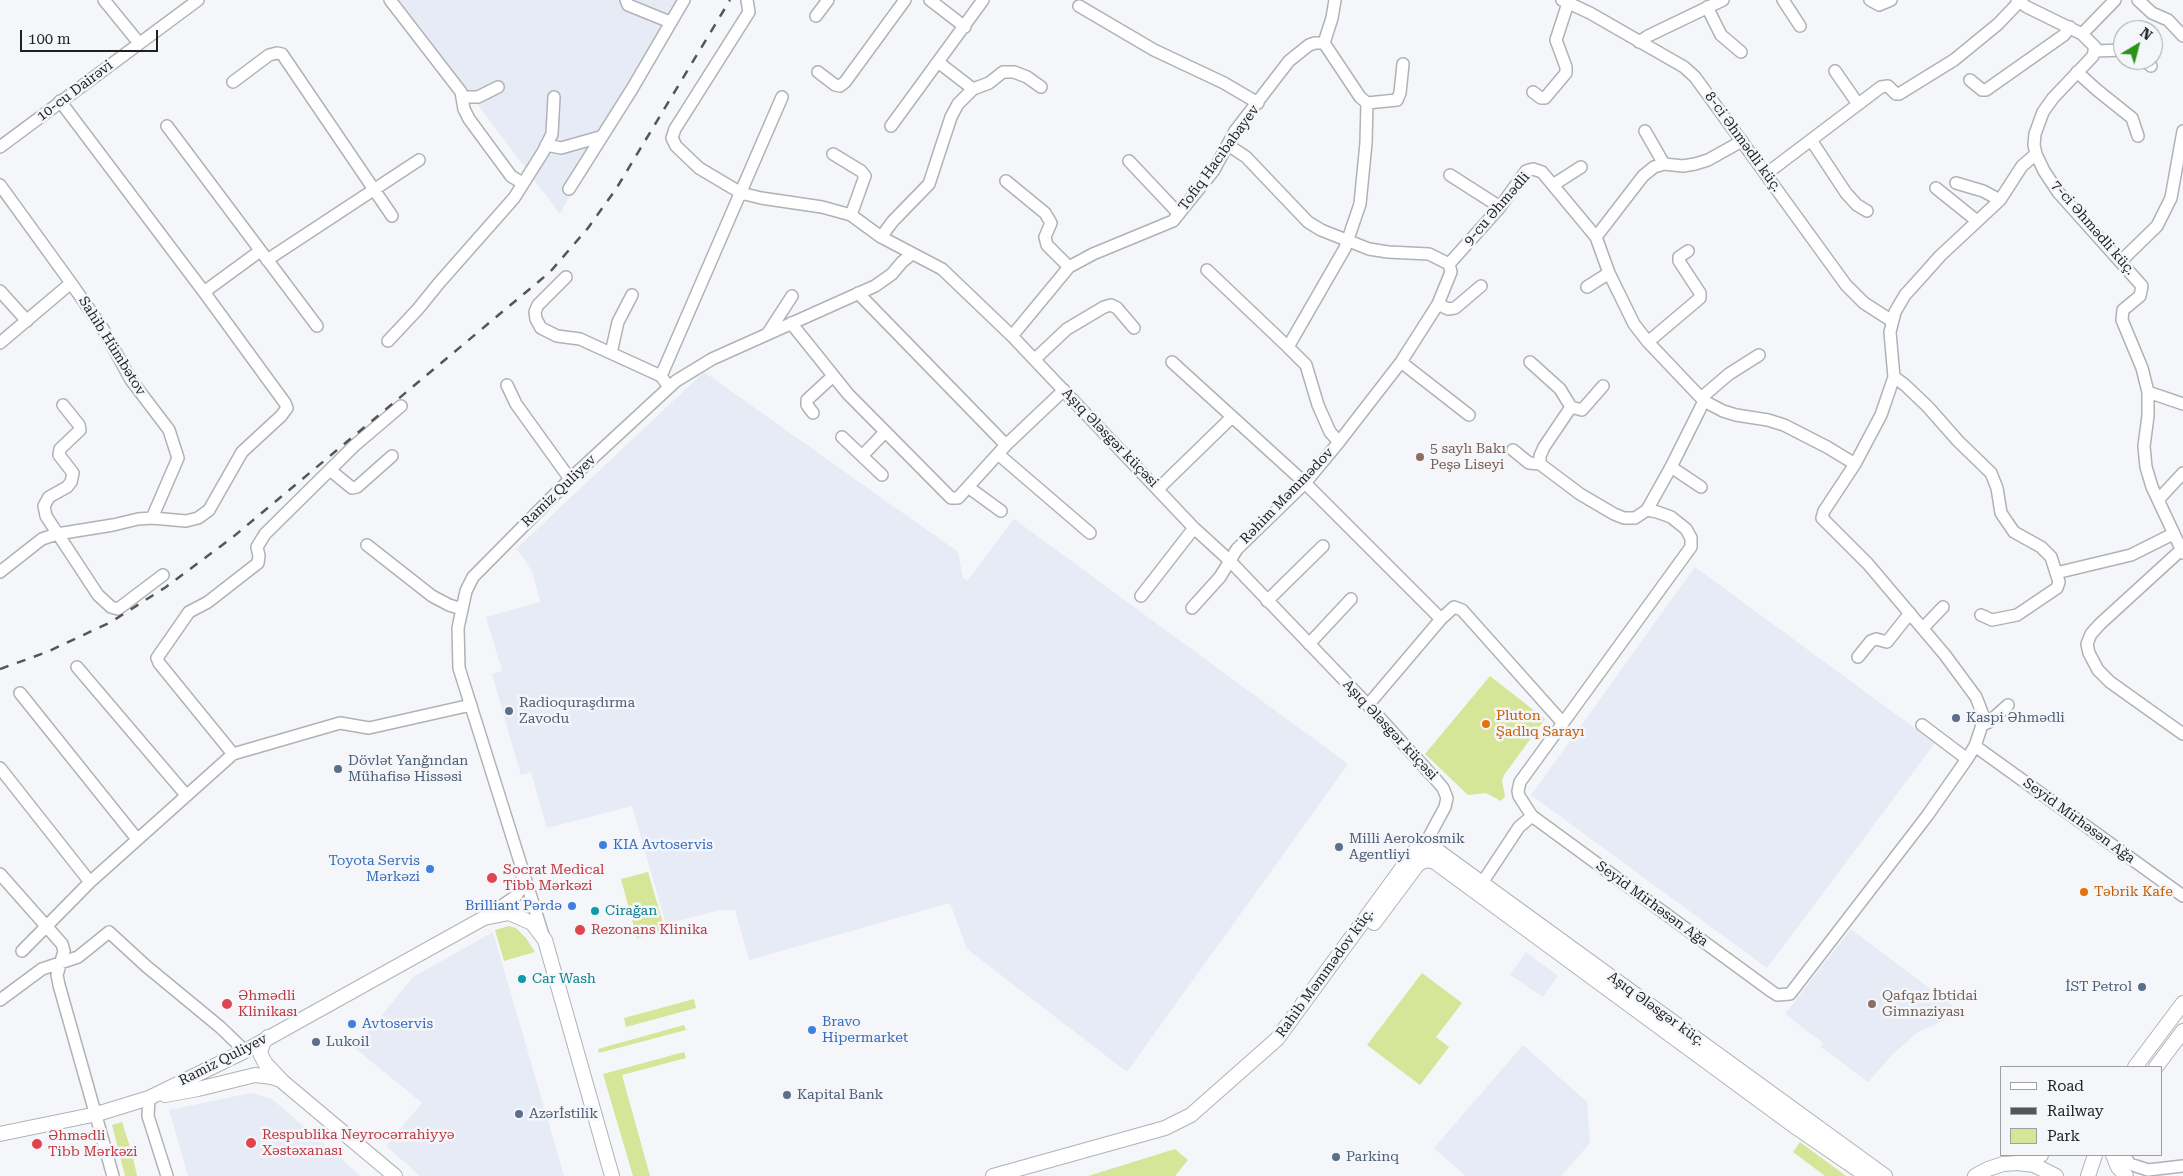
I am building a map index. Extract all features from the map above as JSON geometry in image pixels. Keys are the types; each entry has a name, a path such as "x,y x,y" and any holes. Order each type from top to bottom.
{"main road":[{"name":"Rahib Məmmədov küç.","path":"994,1176 1178,1127 1285,1034 1414,851 1420,846 1424,846"},
{"name":"Aşıq Ələsgər küç.","path":"1424,846 1437,850 1479,887 1797,1128 1867,1176"},
{"name":"Aşıq Ələsgər küç.","path":"1428,860 1440,864 1479,887 1885,1176"},
{"path":"1285,1034 1415,868 1428,860"},
{"path":"484,918 500,914 516,915 532,923 545,940 612,1176"},
{"name":"Ramiz Quliyev","path":"0,1134 97,1114 149,1098 245,1051 484,918"},
{"path":"2136,1066 2183,1003"},
{"path":"2157,1066 2183,1030"},
{"path":"268,1037 260,1048 261,1058 283,1082"},
{"path":"245,1051 396,1176"},
{"path":"149,1098 198,1089 255,1075 272,1077 283,1082"},
{"path":"1019,1176 1178,1127"},
{"path":"2018,1163 2039,1156"},
{"path":"2088,1176 2094,1156"},
{"path":"2114,1156 2118,1167 2126,1176"},
{"path":"1975,1176 2002,1164 2018,1163 2034,1165 2056,1176"}],"street":[{"path":"104,0 139,43"},
{"name":"10-cu Dairəvi","path":"0,147 198,0"},
{"path":"390,0 463,97 464,109 469,119 512,176 522,183"},
{"path":"626,0 628,5 670,22"},
{"path":"569,189 684,0"},
{"name":"Aşıq Ələsgər küçəsi","path":"747,0 749,12 679,122 672,138 676,146 699,168 740,193 761,198 822,206 851,215 881,237 942,269 1035,359 1194,528 1229,560 1437,781 1446,794 1445,807 1424,846"},
{"path":"816,16 828,0"},
{"path":"818,72 836,85 840,86 845,82 905,0"},
{"path":"930,0 965,27"},
{"path":"891,126 984,0"},
{"path":"1335,0 1332,18 1324,43 1360,97 1367,103 1397,100 1400,93 1403,64"},
{"path":"1639,42 1723,0"},
{"path":"1783,0 1800,26"},
{"path":"1870,0 1879,5 1891,0"},
{"path":"2082,34 2115,0"},
{"path":"2138,0 2152,13 2168,20 2183,36"},
{"path":"1533,92 1541,98 1545,98 1566,73 1566,67 1556,40 1565,1"},
{"name":"8-ci Əhmədli küç.","path":"1565,1 1684,66 1695,77 1846,285 1864,303 1892,321"},
{"path":"1766,174 1885,85 1899,94 1954,60 1998,24 2018,1 2082,34 2095,47 2095,51"},
{"path":"1086,6 1154,50 1258,103"},
{"path":"1707,7 1721,35 1742,52"},
{"path":"1970,80 1982,90 1986,90 2064,35 2070,27"},
{"name":"Tofiq Hacıbabayev","path":"1012,336 1069,268 1093,254 1173,221 1214,170 1235,131 1297,54 1309,45 1324,43"},
{"path":"2036,154 2034,145 2035,134 2043,112 2053,98 2095,51 2113,50"},
{"path":"233,82 269,55 282,54 392,216"},
{"path":"938,62 973,89"},
{"path":"1835,71 1858,104"},
{"path":"881,237 893,221 929,184 951,117 958,104 973,89 989,83 1003,72 1014,72 1027,77 1041,87"},
{"path":"2078,72 2132,118 2138,136"},
{"path":"463,97 478,97 498,87"},
{"path":"388,341 514,198 552,134 554,97"},
{"path":"661,376 702,278 782,98"},
{"path":"0,572 42,539 57,534 152,518 186,521 198,518 209,510 242,452 281,416 287,408 204,292 60,101"},
{"path":"1288,347 1348,241 1360,204 1366,143 1367,103"},
{"path":"167,126 317,326"},
{"path":"1644,130 1664,164"},
{"path":"2121,261 2157,226 2171,198 2183,130"},
{"path":"546,145 561,148 600,137"},
{"path":"1810,140 1846,193 1857,205 1867,211"},
{"path":"1596,237 1643,176 1654,167 1664,164 1683,166 1708,160 1742,141"},
{"path":"1228,146 1246,157 1308,222 1321,230 1369,249 1429,254 1449,264 1451,272 1438,304 1401,362 1339,442"},
{"path":"832,154 861,171 865,176 851,215"},
{"name":"Seyid Mirhəsən Ağa","path":"1646,510 1671,517 1686,529 1691,538 1691,547 1520,782 1519,796 1532,816 1770,991 1784,996 1794,990 1902,849 1967,759 1975,746 1982,725 1983,716 1976,697 1923,628 1854,549 1827,525 1822,518 1824,511 1855,464 1880,415 1894,377 1890,351 1892,321 1905,295 1940,256 2000,200 2022,166 2036,154"},
{"name":"7-ci Əhmədli küç.","path":"2036,154 2058,192 2142,286 2140,296 2121,314 2142,368 2148,392 2148,416 2144,446 2146,467 2158,500 2182,552"},
{"path":"204,292 263,255 376,190 419,160"},
{"path":"1129,161 1179,214"},
{"path":"1553,185 1580,167"},
{"name":"9-cu Əhmədli","path":"1449,264 1500,206 1526,171 1533,169 1542,172 1596,237 1626,311 1648,342 1703,399 1722,411 1784,425 1855,464"},
{"path":"1450,175 1500,206"},
{"path":"1006,181 1046,212 1051,224 1045,241 1069,268"},
{"path":"1956,182 1983,191 2000,200"},
{"name":"Sahib Hümbətov","path":"0,186 72,283 102,329 131,380 169,430 178,458 152,518"},
{"path":"1936,188 1977,221"},
{"path":"1648,342 1700,298 1700,293 1679,261 1679,257 1688,251"},
{"name":"Ramiz Quliyev","path":"545,940 459,668 458,628 466,591 480,568 570,479 669,387 694,368 712,358 858,293 892,274 912,254"},
{"name":"Rəhim Məmmədov","path":"1192,608 1220,577 1229,560 1243,543 1305,482 1339,442 1330,432 1318,405 1306,365 1207,270"},
{"path":"1587,287 1609,273"},
{"path":"566,277 538,305 535,312 536,319 546,332 557,336 580,339 661,376 669,387"},
{"path":"0,343 72,283"},
{"path":"1438,304 1448,309 1455,308 1481,286"},
{"path":"0,292 27,321"},
{"path":"858,293 1006,445"},
{"path":"611,353 618,322 632,295"},
{"path":"768,333 792,296"},
{"path":"1035,359 1067,329 1104,307 1111,306 1117,308 1134,328"},
{"path":"791,323 833,376 885,432 951,498 958,498 1006,445 1064,390"},
{"path":"1513,450 1529,463 1540,464 1580,494 1614,514 1624,518 1634,518 1646,510 1671,468 1703,399 1729,374 1759,355"},
{"path":"1172,362 1305,482 1441,619"},
{"path":"1401,362 1469,415"},
{"path":"1530,362 1560,389 1571,407 1582,410 1604,386"},
{"path":"813,413 806,405 807,400 833,376"},
{"path":"1894,377 1928,407 1958,441 1991,473 2005,520 2021,538 2048,552 2056,573 2059,585 2057,588 2017,615 1992,620 1981,615"},
{"path":"507,385 516,404 570,479"},
{"path":"2148,392 2183,404"},
{"path":"63,405 79,424 80,430 60,449 59,455 72,473 71,482 49,497 44,506 46,516 98,595 111,607 118,609 163,576"},
{"path":"232,754 159,664 157,658 189,612 208,602 258,563 257,547 265,534 330,470 401,406"},
{"path":"1540,464 1540,456 1544,448 1571,407"},
{"path":"1158,489 1232,417"},
{"path":"862,456 885,432"},
{"path":"842,437 882,475"},
{"path":"998,454 1090,533"},
{"path":"330,470 352,488 357,487 392,456"},
{"path":"1671,468 1701,487"},
{"path":"2158,500 2183,472"},
{"path":"968,487 1001,511"},
{"path":"1141,596 1194,528"},
{"path":"2056,573 2130,555 2173,534"},
{"path":"366,545 432,596 462,610"},
{"path":"1268,601 1323,546"},
{"path":"2182,552 2144,581 2100,624 2091,634 2087,644 2089,653 2098,670 2110,682 2183,734"},
{"path":"1309,644 1351,599"},
{"path":"1368,706 1454,606 1462,610 1562,722"},
{"path":"1923,628 1943,607"},
{"path":"1858,657 1871,641 1876,639 1887,642 1910,613"},
{"path":"77,667 186,795"},
{"path":"20,693 138,839"},
{"path":"22,951 48,927 90,882 232,754 340,723 369,728 471,705"},
{"path":"1982,725 1989,722 2008,706"},
{"path":"1922,725 1967,759"},
{"name":"Seyid Mirhəsən Ağa","path":"1975,746 2183,896"},
{"path":"0,768 90,882"},
{"path":"1479,887 1519,827 1532,816"},
{"path":"1424,846 1428,860"},
{"path":"484,918 516,896 521,888 524,872"},
{"path":"0,874 62,944 64,951 57,975 59,985 113,1176"},
{"path":"0,1000 42,969 78,956 109,932 146,966 220,1026 245,1051"},
{"path":"149,1098 148,1116 166,1176"},
{"path":"2125,1156 2130,1164 2148,1170 2183,1166"}],"shaded area":[{"path":"399,0 677,0 560,214"},
{"path":"704,372 958,552 963,578 967,581 1014,519 1348,764 1127,1072 967,949 950,903 749,960 735,910 720,910 666,924 632,806 547,828 531,772 521,775 507,727 492,674 502,671 486,617 540,602 533,574 524,558 516,549"},
{"path":"1695,567 1935,743 1767,968 1531,795"},
{"name":"Qafqaz İbtidai Gimnaziyası","path":"1851,929 1953,1006 1943,1021 1918,1032 1893,1054 1868,1082 1821,1047 1823,1043 1785,1014"},
{"name":"Azərİstilik","path":"493,932 564,1176 420,1176 386,1146 422,1103 355,1048 413,977"},
{"path":"1526,952 1558,976 1543,997 1510,975"},
{"path":"1523,1045 1587,1102 1590,1143 1561,1176 1466,1176 1434,1148"},
{"name":"Respublika Neyrocərrahiyyə Xəstəxanası","path":"251,1093 272,1099 361,1176 188,1176 169,1110"}],"green space":[{"path":"1490,676 1545,719 1504,775 1502,781 1505,796 1501,801 1486,793 1468,795 1425,754"},
{"path":"648,872 665,930 637,938 621,879"},
{"path":"509,926 516,928 526,938 535,952 504,961 495,930"},
{"path":"1422,973 1462,1003 1436,1037 1449,1047 1420,1085 1367,1045"},
{"path":"694,999 696,1008 626,1027 624,1018"},
{"path":"684,1025 686,1030 599,1053 598,1049"},
{"path":"684,1052 686,1058 622,1075 650,1176 633,1176 603,1074"},
{"path":"122,1122 137,1176 125,1176 112,1125"},
{"path":"1800,1142 1846,1176 1825,1176 1793,1152"},
{"path":"1175,1149 1188,1160 1175,1176 1088,1176"}],"railway":[{"path":"0,669 47,652 111,622 166,587 233,537 550,272 588,228 616,189 730,0"}],"place":[{"name":"5 saylı Bakı Peşə Liseyi","path":"1420,457"},
{"name":"Radioquraşdırma Zavodu","path":"509,711"},
{"name":"Kaspi Əhmədli","path":"1956,718"},
{"name":"Pluton Şadlıq Sarayı","path":"1486,724"},
{"name":"Dövlət Yanğından Mühafisə Hissəsi","path":"338,769"},
{"name":"KIA Avtoservis","path":"603,845"},
{"name":"Milli Aerokosmik Agentliyi","path":"1339,847"},
{"name":"Toyota Servis Mərkəzi","path":"430,869"},
{"name":"Socrat Medical Tibb Mərkəzi","path":"492,878"},
{"name":"Təbrik Kafe","path":"2084,892"},
{"name":"Brilliant Pərdə","path":"572,906"},
{"name":"Cirağan","path":"595,911"},
{"name":"Rezonans Klinika","path":"580,930"},
{"name":"Car Wash","path":"522,979"},
{"name":"İST Petrol","path":"2142,987"},
{"name":"Əhmədli Klinikası","path":"227,1004"},
{"name":"Qafqaz İbtidai Gimnaziyası","path":"1872,1004"},
{"name":"Avtoservis","path":"352,1024"},
{"name":"Bravo Hipermarket","path":"812,1030"},
{"name":"Lukoil","path":"316,1042"},
{"name":"Kapital Bank","path":"787,1095"},
{"name":"Azərİstilik","path":"519,1114"},
{"name":"Respublika Neyrocərrahiyyə Xəstəxanası","path":"251,1143"},
{"name":"Əhmədli Tibb Mərkəzi","path":"37,1144"},
{"name":"Parkinq","path":"1336,1157"}]}
